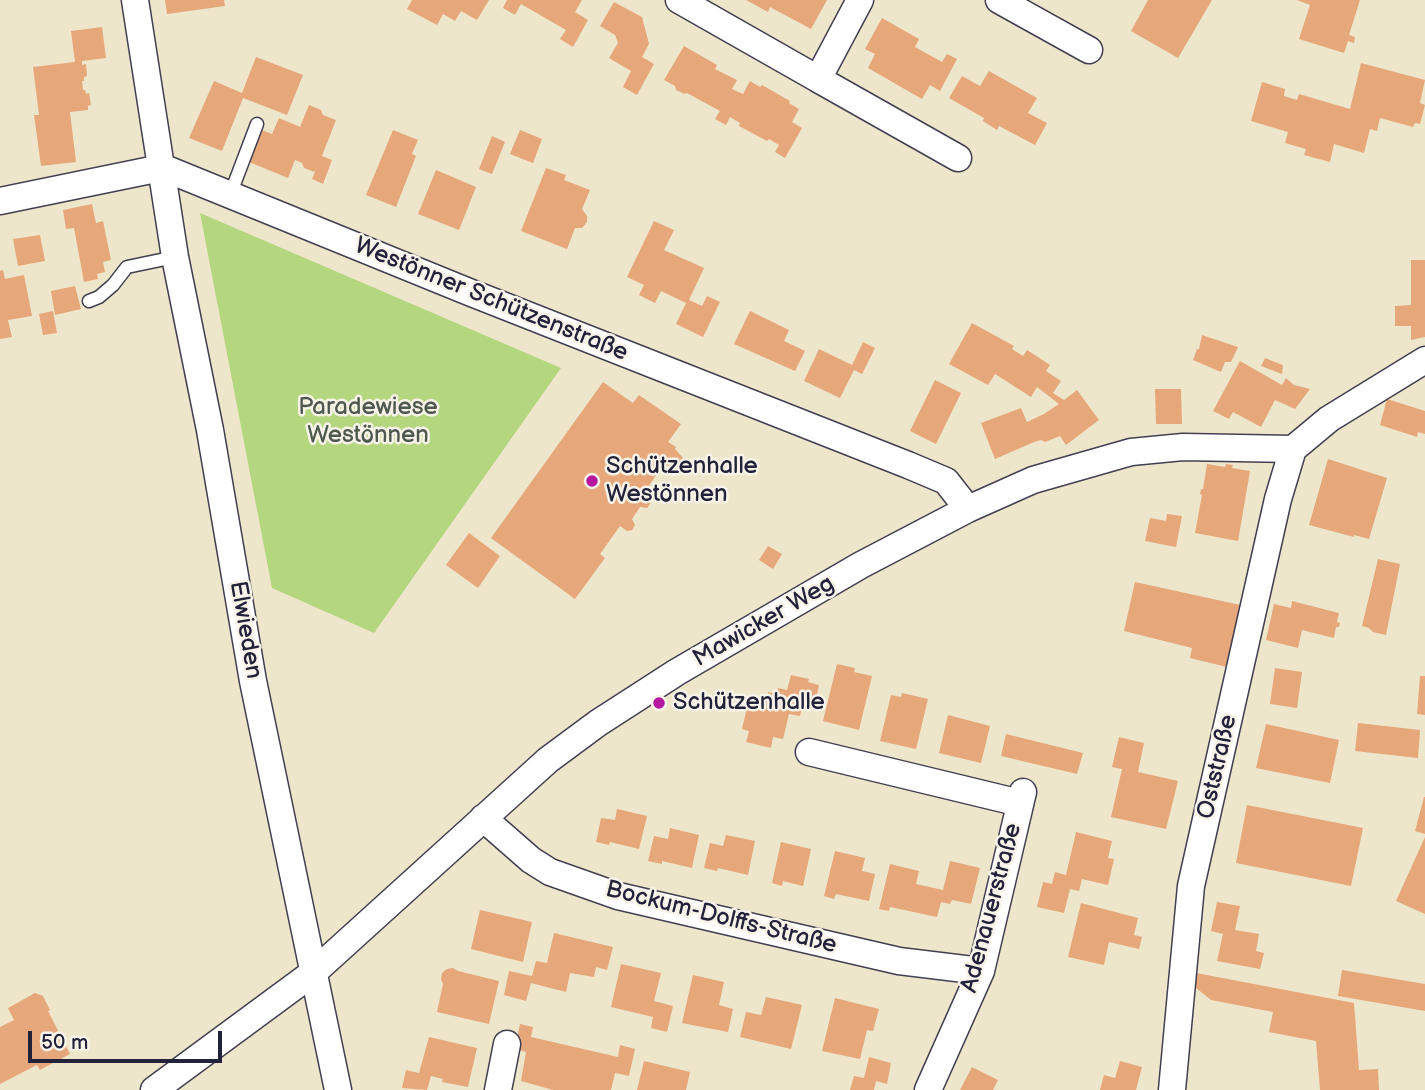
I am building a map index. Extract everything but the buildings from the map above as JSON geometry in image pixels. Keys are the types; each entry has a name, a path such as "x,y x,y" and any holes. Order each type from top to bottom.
{"street":[{"path":"0,201 161,168 135,0"},
{"path":"678,0 958,158"},
{"path":"818,79 860,0"},
{"path":"999,0 1089,50"},
{"name":"Westönner Schützenstraße","path":"161,168 946,481 968,509"},
{"name":"Elwieden","path":"161,168 253,681 338,1090"},
{"path":"1293,450 1329,419 1425,360"},
{"name":"Mawicker Weg","path":"154,1090 314,972 548,760 598,723 677,672 861,565 968,509 1033,480 1131,452 1183,447 1293,450"},
{"name":"Oststraße","path":"1172,1090 1191,886 1279,499 1293,450"},
{"name":"Adenauerstraße","path":"809,752 1021,797 981,971 928,1090"},
{"name":"Bockum-Dolffs-Straße","path":"483,818 531,860 550,872 618,896 900,961 981,971"},
{"path":"498,1090 507,1044"}],"lane":[{"path":"230,195 257,124"},
{"path":"89,301 99,297 113,285 127,267 175,257"}],"green space":[{"name":"Paradewiese Westönnen","path":"200,213 561,368 374,633 272,588"}],"place":[{"name":"Schützenhalle Westönnen","path":"592,481"},
{"name":"Schützenhalle","path":"659,703"}]}
